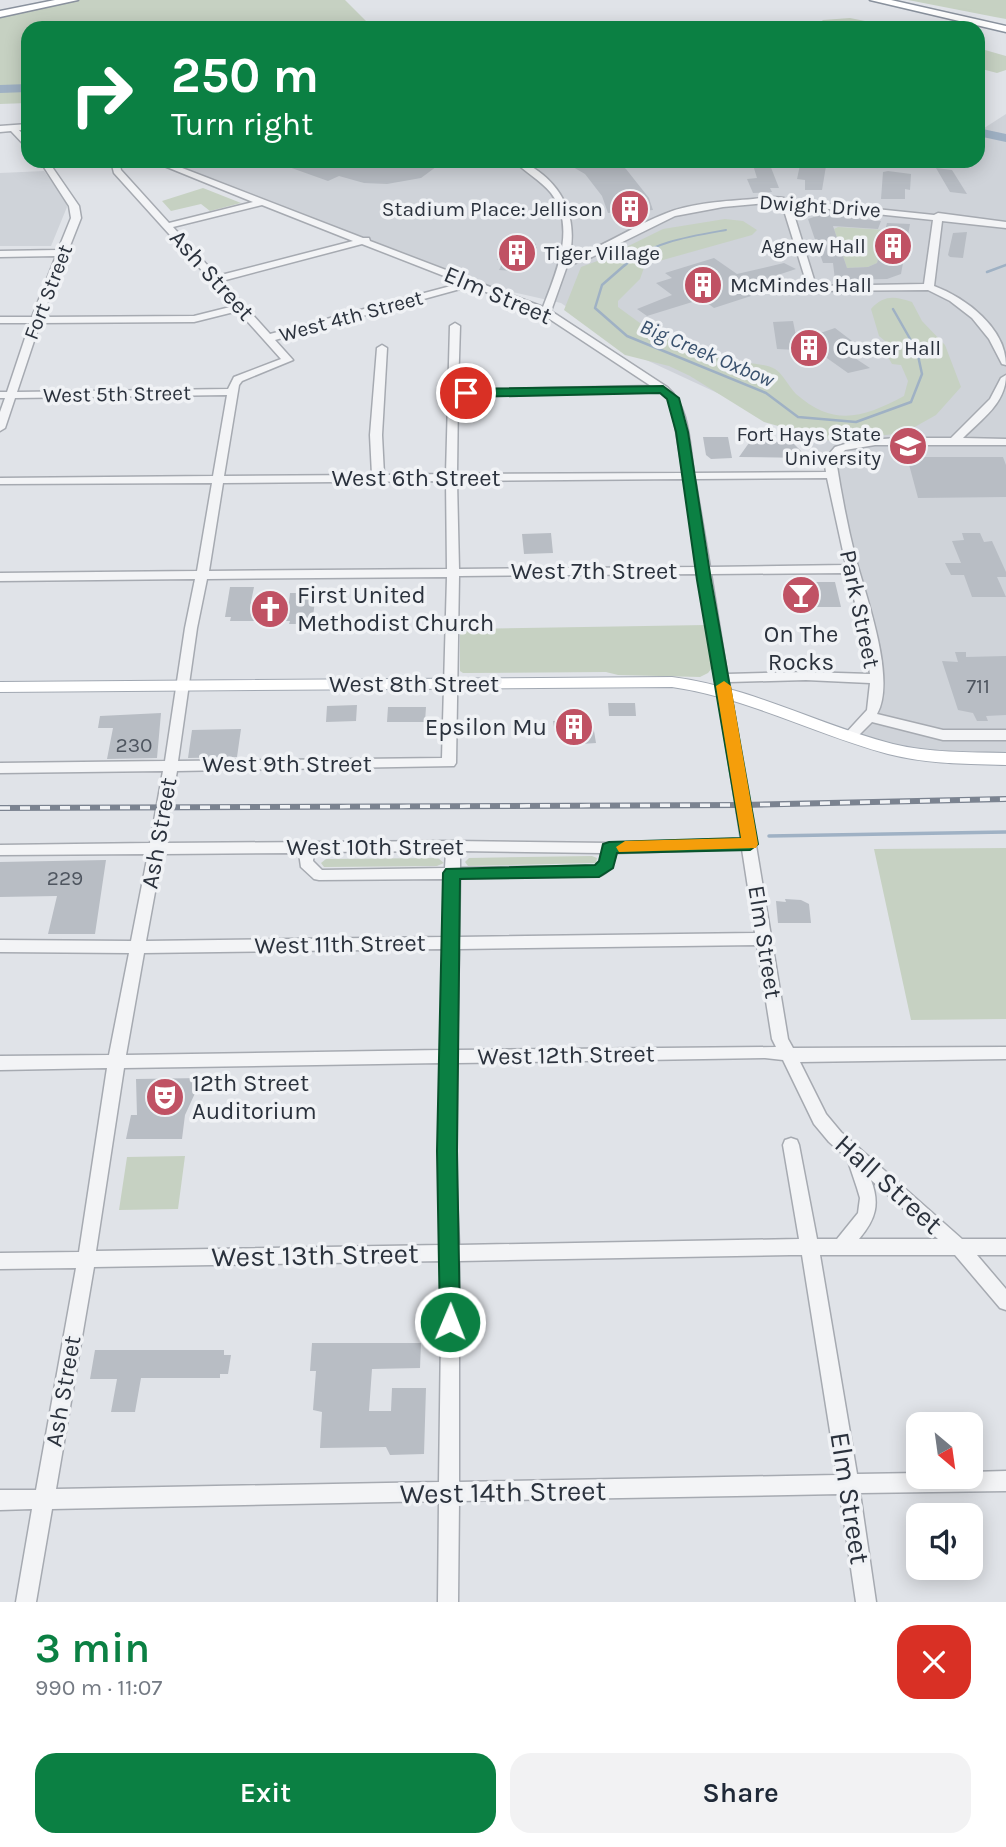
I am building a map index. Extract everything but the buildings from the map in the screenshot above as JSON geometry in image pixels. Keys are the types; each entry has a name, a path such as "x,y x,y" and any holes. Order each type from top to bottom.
{"highway":[{"path":"0,13 72,0"},
{"path":"876,0 970,21"},
{"path":"985,24 1006,29"}],"main road":[{"name":"West 8th Street","path":"0,687 673,682 723,684 821,725 889,748 942,758 1006,759"}],"street":[{"path":"0,129 21,127"},
{"path":"13,128 21,138"},
{"name":"Fort Street","path":"0,428 6,395 76,218 74,206 49,168"},
{"name":"Ash Street","path":"26,1602 86,1259 117,1061 172,765 191,628 233,392 238,379 288,360 116,168"},
{"name":"Elm Street","path":"174,168 366,240 546,312 673,398 677,407 750,844 780,1039 787,1055"},
{"path":"528,168 553,187 567,212 568,227 562,264 546,312"},
{"path":"785,200 812,289 929,287 951,298 980,322 997,342 1006,362"},
{"name":"Dwight Drive","path":"562,264 589,255 672,214 723,204 785,200 1006,225"},
{"path":"168,226 262,202"},
{"path":"929,287 938,216"},
{"path":"217,279 366,240"},
{"path":"0,254 63,253"},
{"name":"West 4th Street","path":"269,338 473,283"},
{"path":"0,320 194,319 242,307"},
{"path":"451,683 455,326"},
{"path":"378,478 376,435 382,348"},
{"path":"953,442 995,400 1006,378"},
{"path":"453,393 663,389"},
{"name":"West 5th Street","path":"6,395 233,392"},
{"path":"832,475 830,460 841,448 880,443 1006,442"},
{"name":"West 6th Street","path":"0,481 832,475"},
{"name":"Park Street","path":"832,475 868,631 876,679 875,705 870,717"},
{"name":"West 7th Street","path":"0,577 852,569"},
{"path":"723,684 806,676 876,679"},
{"name":"West 9th Street","path":"0,768 449,763 451,683"},
{"path":"851,735 870,717 943,735 1006,735"},
{"name":"West 10th Street","path":"0,850 453,846 609,848 750,844"},
{"path":"448,1602 450,1254 447,1151 453,846"},
{"path":"307,847 306,863 319,875 599,871 607,863 609,848"},
{"name":"West 11th Street","path":"0,946 137,947 764,939"},
{"name":"West 12th Street","path":"0,1063 765,1052 787,1055 1006,1053"},
{"name":"Hall Street","path":"787,1055 821,1119 853,1155 960,1248 1006,1302"},
{"name":"Elm Street","path":"791,1145 866,1602"},
{"path":"841,1247 868,1217 869,1199 853,1155"},
{"name":"West 13th Street","path":"0,1261 809,1247 1006,1247"},
{"name":"West 14th Street","path":"0,1500 1006,1481"}],"shaded area":[{"name":"Fort Hays State University","path":"1006,114 1006,758 942,758 851,735 870,717 874,668 830,460 788,431 726,397 642,358 561,303 473,283 177,168 985,168 985,128"},
{"path":"44,171 66,201 67,207 51,246 0,246 0,173"}],"green space":[{"path":"72,0 345,0 366,21 21,21 21,103 0,104 0,14"},
{"path":"908,0 1006,0 1006,19 995,17"},
{"path":"850,18 865,21 822,21"},
{"path":"985,50 1006,56 1006,70 997,73 985,70"},
{"path":"203,188 241,203 210,211 201,204 171,211 162,201"},
{"path":"725,219 743,221 757,230 752,235 645,265 640,279 618,301 618,307 655,334 681,338 717,355 730,355 741,361 775,369 796,394 810,404 836,415 849,416 875,410 904,396 908,381 901,365 892,364 884,350 885,341 879,336 871,309 885,299 900,299 912,302 922,321 945,345 961,387 936,415 904,433 831,441 764,422 690,376 669,366 625,355 564,310 581,267 663,229"},
{"path":"834,229 885,230 877,263 868,267 847,268"},
{"path":"706,625 712,668 700,677 618,675 606,672 460,671 460,632 463,629"},
{"path":"1006,848 1006,1019 911,1020 874,849"},
{"path":"438,858 444,863 437,866 324,867 321,863 326,859"},
{"path":"469,858 597,858 596,863 468,866 465,862"},
{"path":"185,1156 178,1209 119,1210 127,1157"}],"waterway":[{"path":"0,89 21,88"},
{"path":"985,134 1006,138"},
{"name":"Big Creek Oxbow","path":"624,266 646,251 659,246 726,230"},
{"name":"Big Creek Oxbow","path":"626,264 602,285 595,308 627,336 766,393 798,417 856,422 911,402 922,374 917,351 893,309"},
{"path":"987,272 1006,265"},
{"path":"769,836 1006,832"}],"railway":[{"path":"0,808 743,805 1006,799"}],"slow traffic":[{"path":"625,847 750,844 724,686"}],"place":[{"name":"Stadium Place: Jellison","path":"630,209"},
{"name":"Agnew Hall","path":"893,246"},
{"name":"Tiger Village","path":"517,253"},
{"name":"McMindes Hall","path":"703,285"},
{"name":"Custer Hall","path":"809,348"},
{"name":"Fort Hays State University","path":"908,446"},
{"name":"On The Rocks","path":"801,595"},
{"name":"First United Methodist Church","path":"270,609"},
{"name":"Epsilon Mu","path":"574,727"},
{"name":"12th Street Auditorium","path":"165,1097"}],"route":[{"path":"450,1322 447,1151 452,873 599,871 607,863 609,848 750,844 701,562 682,432 673,398 663,389 466,393"}]}
